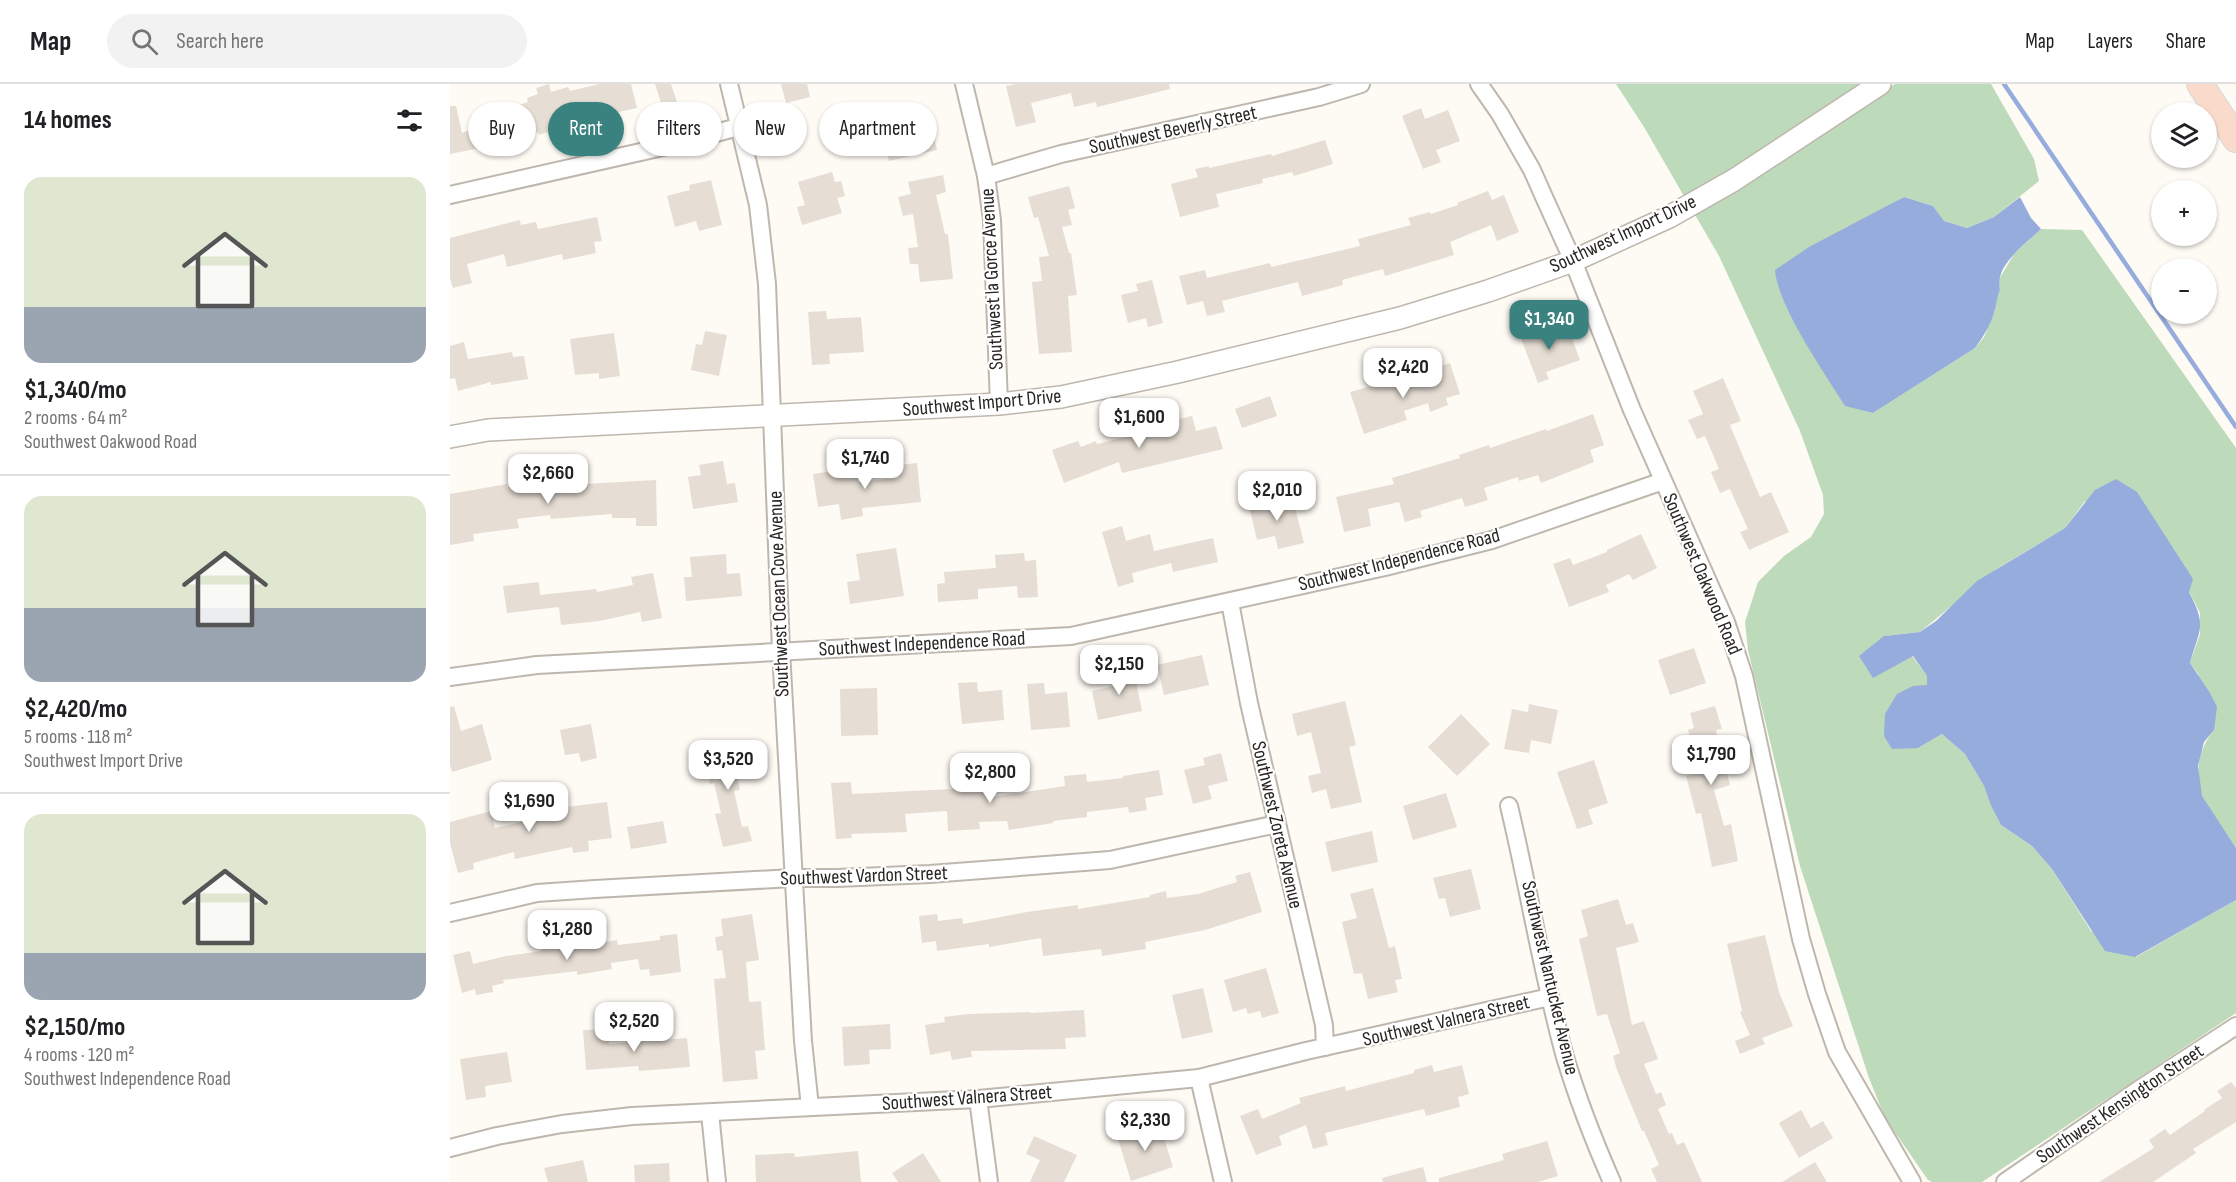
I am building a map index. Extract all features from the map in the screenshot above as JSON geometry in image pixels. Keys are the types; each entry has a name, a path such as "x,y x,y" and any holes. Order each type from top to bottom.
{"main road":[{"path":"2200,84 2236,139"}],"street":[{"name":"Southwest Ocean Cove Avenue","path":"729,84 734,108"},
{"name":"Southwest la Gorce Avenue","path":"964,84 986,176 992,220 999,404"},
{"name":"Southwest Beverly Street","path":"986,176 1054,156 1319,97 1361,84"},
{"name":"Southwest Oakwood Road","path":"1479,84 1500,114 1532,170 1573,261 1632,410 1726,622 1744,676 1801,939 1830,1033 1837,1052 1912,1182"},
{"name":"Southwest Import Drive","path":"450,437 488,430 999,404 1061,397 1400,318 1488,291 1573,261 1669,217 1734,180 1880,84"},
{"path":"450,195 586,162 675,144 734,128"},
{"name":"Southwest Ocean Cove Avenue","path":"745,156 758,205 766,285 793,878 803,1041 810,1107"},
{"name":"Southwest Independence Road","path":"450,677 537,665 1071,636 1385,567 1492,540 1663,481"},
{"name":"Southwest Zoreta Avenue","path":"1230,602 1249,703 1324,1025 1325,1047"},
{"name":"Southwest Nantucket Avenue","path":"1509,806 1550,997 1569,1069 1592,1135 1612,1182"},
{"name":"Southwest Vardon Street","path":"450,913 537,893 793,878 930,874 1110,860 1277,824"},
{"name":"Southwest Valnera Street","path":"450,1148 496,1136 562,1124 633,1116 978,1099 1199,1078 1325,1047 1550,997"},
{"name":"Southwest Kensington Street","path":"2005,1182 2138,1090 2236,1026"},
{"path":"1199,1078 1223,1182"},
{"path":"978,1099 989,1182"},
{"path":"710,1113 717,1182"}],"green space":[{"path":"1616,84 1865,84 1729,173 1685,198"},
{"path":"1895,84 1991,84 2034,159 2039,181 1994,217 1967,228 1944,221 1933,206 1904,197 1890,205 1785,304 1845,405 1873,413 1975,348 1984,337 1995,311 1996,297 2000,290 1998,281 2014,254 2041,229 2082,230 2236,448 2236,848 2202,796 2198,779 2199,761 2214,730 2198,674 2190,663 2200,634 2200,613 2189,591 2085,501 2065,528 1995,570 1920,632 1884,636 1894,665 1912,656 1927,676 1927,686 1913,686 1918,748 1942,734 1965,754 1984,786 2001,825 2032,846 2052,869 2091,931 2136,957 2236,900 2236,1013 1982,1182 1932,1182 1928,1180 1885,1118 1869,1078 1800,866 1748,650 1745,622 1758,582 1784,556 1811,537 1824,514 1823,495 1800,431 1719,256 1694,213"}],"water":[{"path":"1904,197 1933,206 1944,221 1967,228 1994,217 2020,197 2031,218 2041,229 2006,264 1999,281 2000,290 1995,310 1986,331 1975,348 1873,413 1845,406 1793,320 1784,302 1775,270 1809,247"},
{"path":"2116,479 2137,492 2193,579 2189,592 2198,613 2200,627 2190,663 2217,707 2214,730 2204,742 2198,766 2202,796 2236,848 2236,900 2135,957 2105,951 2052,869 2032,846 2001,825 1984,786 1965,754 1942,734 1918,748 1892,749 1884,736 1885,714 1897,694 1913,686 1927,685 1927,676 1913,656 1873,678 1859,656 1884,636 1920,632 1936,621 1977,581 2065,528 2095,490"}],"building":[{"path":"549,84 551,92 568,87 570,91 599,84 631,84 636,108 624,111 624,102 548,102 548,132 539,135 536,133 536,102 528,102 527,98 538,94 536,88"},
{"path":"655,84 671,84 677,102 661,102"},
{"path":"781,84 807,84 810,97 786,102"},
{"path":"1016,84 1169,84 1170,89 1097,107 1096,102 1074,107 1071,93 1031,103 1036,122 1016,127 1006,86"},
{"path":"450,106 456,106 462,133 468,131 468,150 450,154"},
{"path":"1421,108 1425,119 1448,110 1460,141 1436,150 1441,162 1423,169 1402,116"},
{"path":"1325,140 1333,164 1294,176 1292,172 1262,179 1263,183 1216,194 1219,207 1180,217 1171,184 1198,177 1195,169 1271,154 1272,156"},
{"path":"888,156 911,156 889,161"},
{"path":"832,172 835,182 841,181 845,196 837,198 842,213 802,225 797,207 805,205 798,182"},
{"path":"943,175 946,192 936,195 945,234 948,234 953,279 920,282 918,264 910,264 908,248 918,247 913,214 903,216 898,197 911,194 908,182"},
{"path":"711,180 722,225 699,231 696,221 675,227 667,196 690,190 689,185"},
{"path":"1069,186 1075,208 1068,210 1072,225 1062,227 1069,253 1071,253 1077,295 1068,296 1072,352 1039,354 1032,282 1042,281 1039,257 1049,256 1038,217 1034,218 1028,197"},
{"path":"1488,191 1492,200 1504,195 1519,232 1497,241 1491,225 1450,242 1454,255 1385,276 1383,269 1342,280 1343,285 1302,296 1298,282 1222,301 1225,312 1207,316 1203,301 1187,305 1179,276 1205,270 1207,278 1270,263 1271,267 1360,246 1358,239 1411,225 1408,218 1430,212 1431,214 1458,205 1457,203"},
{"path":"597,217 602,241 594,242 596,253 563,260 562,254 507,267 504,254 467,264 472,283 453,288 450,278 450,238 520,220 521,225 536,222 538,229"},
{"path":"1152,280 1163,323 1148,327 1146,318 1128,323 1121,295 1138,291 1136,284"},
{"path":"826,311 827,319 861,317 864,352 829,354 830,364 812,365 808,312"},
{"path":"1539,325 1543,337 1568,327 1580,360 1546,372 1549,379 1538,383 1519,333"},
{"path":"705,331 727,335 719,376 691,370 696,344 702,345"},
{"path":"614,333 620,376 599,379 599,373 575,375 570,339"},
{"path":"464,342 468,359 512,352 513,357 524,356 528,379 491,385 491,382 458,391 455,378 450,379 450,346"},
{"path":"1450,363 1460,394 1446,398 1448,405 1430,412 1428,403 1404,411 1407,420 1364,434 1350,392 1394,380 1397,388 1434,375 1432,369"},
{"path":"1723,378 1741,421 1730,425 1760,497 1771,492 1789,532 1749,550 1740,532 1748,529 1730,489 1720,493 1711,472 1719,469 1705,436 1697,439 1688,420 1703,414 1693,391"},
{"path":"1270,396 1277,416 1242,428 1235,409"},
{"path":"1593,414 1604,445 1590,450 1594,462 1541,483 1538,475 1519,481 1518,477 1484,488 1488,500 1465,507 1462,498 1420,511 1422,517 1405,522 1399,502 1368,509 1371,526 1344,532 1336,497 1394,484 1392,478 1460,458 1459,455 1489,445 1490,448 1546,429 1547,431"},
{"path":"1192,416 1196,431 1216,426 1223,449 1122,473 1119,462 1064,483 1052,450 1078,441 1081,447 1096,441 1097,444 1138,434 1137,429"},
{"path":"854,460 858,482 899,478 898,465 917,463 921,502 862,508 863,516 841,520 839,504 818,507 813,474 840,470 838,462"},
{"path":"723,461 727,484 735,483 738,502 693,509 688,477 701,475 699,465"},
{"path":"567,477 567,485 656,480 657,526 636,526 636,518 612,518 612,514 551,519 550,515 517,519 519,528 473,534 474,541 450,545 450,494 507,484 507,487 548,481 547,478"},
{"path":"1292,496 1304,543 1278,549 1275,536 1257,540 1249,506"},
{"path":"1122,526 1126,541 1150,534 1154,551 1213,538 1218,562 1173,572 1171,563 1132,573 1134,582 1118,587 1102,532"},
{"path":"1641,534 1657,568 1633,580 1629,574 1606,585 1609,592 1569,607 1553,564 1570,558 1573,565 1607,552"},
{"path":"896,548 904,596 850,604 847,582 860,580 856,554"},
{"path":"1024,553 1025,561 1036,560 1038,597 1018,598 1017,586 978,589 978,599 938,602 937,584 945,583 944,572 996,568 995,555"},
{"path":"726,554 727,574 740,573 742,596 686,601 684,577 692,577 690,557"},
{"path":"653,573 662,618 642,622 640,612 600,621 561,625 559,607 507,613 503,586 539,582 540,595 596,589 597,592 633,585 631,577"},
{"path":"1694,648 1706,683 1670,695 1658,660"},
{"path":"1202,655 1209,685 1164,695 1157,665"},
{"path":"1133,666 1142,711 1098,720 1092,691 1118,685 1115,669"},
{"path":"977,682 978,692 1002,690 1004,720 962,724 958,683"},
{"path":"1044,683 1045,694 1067,692 1070,727 1031,730 1027,684"},
{"path":"877,688 878,735 841,736 840,689"},
{"path":"1345,701 1356,745 1349,747 1362,802 1331,809 1326,789 1312,793 1308,776 1321,773 1311,732 1297,736 1292,714"},
{"path":"1529,704 1558,710 1551,744 1531,740 1529,753 1504,749 1512,709 1528,712"},
{"path":"454,706 461,731 482,724 492,760 452,772 450,707"},
{"path":"1715,706 1722,729 1716,730 1730,785 1714,790 1724,826 1731,824 1738,861 1712,867 1701,813 1696,814 1686,776 1700,772 1688,730 1694,728 1690,713"},
{"path":"1461,714 1490,744 1457,776 1428,747"},
{"path":"591,724 597,758 581,762 579,753 565,755 560,730"},
{"path":"743,743 748,765 736,768 740,790 734,791 742,827 748,826 752,841 723,847 715,814 721,813 714,783 710,784 703,751"},
{"path":"1221,753 1228,781 1208,786 1212,799 1193,804 1184,770 1205,765 1203,758"},
{"path":"1594,760 1608,803 1588,810 1593,824 1577,829 1557,772"},
{"path":"1159,770 1163,795 1145,798 1147,810 1129,813 1128,807 1087,812 1087,817 1009,830 1007,821 979,822 980,829 948,831 947,811 905,814 907,832 851,834 852,838 836,839 831,783 851,782 852,794 991,787 992,797 1065,786 1064,776 1086,774 1087,782 1123,778 1123,776"},
{"path":"1446,793 1457,827 1413,840 1403,806"},
{"path":"547,800 549,809 607,802 612,838 588,841 589,851 573,853 572,847 515,859 514,852 473,863 474,869 458,873 450,843 450,822 491,811 495,828 529,820 526,804"},
{"path":"663,821 667,843 631,849 627,827"},
{"path":"1372,831 1378,862 1332,872 1325,842"},
{"path":"1471,869 1481,909 1450,917 1445,898 1439,899 1433,878"},
{"path":"1250,872 1262,912 1205,930 1145,942 1146,949 1102,956 1101,949 1043,956 1041,938 989,947 989,944 937,951 936,941 922,943 919,916 937,914 938,921 962,918 963,924 1078,905 1078,909 1150,897 1150,895 1166,891 1167,898 1198,894 1237,882 1235,876"},
{"path":"1373,888 1389,948 1395,946 1402,979 1395,980 1398,992 1368,999 1362,973 1354,974 1342,922 1357,918 1350,894"},
{"path":"1618,899 1626,925 1633,923 1639,942 1616,948 1632,1025 1644,1021 1658,1059 1644,1064 1656,1094 1661,1092 1666,1105 1658,1109 1669,1134 1672,1133 1677,1145 1684,1142 1702,1182 1657,1182 1651,1169 1659,1165 1642,1131 1617,1070 1613,1056 1620,1053 1607,1014 1597,1016 1579,939 1588,936 1581,910"},
{"path":"752,914 759,960 746,962 749,1002 761,1001 765,1050 755,1051 758,1079 723,1082 714,979 726,978 722,950 717,951 715,937 723,936 721,919"},
{"path":"557,934 558,941 592,935 594,944 617,940 618,945 660,940 660,936 677,934 681,972 650,976 649,969 640,970 638,959 611,963 612,969 577,975 577,971 503,980 504,983 492,986 493,992 476,995 475,989 462,993 453,955 470,951 473,964 542,951 540,936"},
{"path":"1765,935 1779,992 1793,1026 1762,1038 1765,1044 1740,1054 1735,1041 1750,1035 1740,1012 1742,1011 1727,944"},
{"path":"1266,968 1279,1013 1262,1018 1260,1011 1248,1014 1246,1008 1233,1012 1224,980"},
{"path":"1203,988 1213,1032 1182,1039 1172,995"},
{"path":"1084,1010 1086,1037 1065,1038 1066,1049 971,1051 972,1057 952,1060 950,1051 930,1055 925,1025 945,1022 944,1017"},
{"path":"890,1024 891,1049 869,1050 870,1064 844,1066 842,1027"},
{"path":"608,1029 609,1044 687,1038 690,1067 639,1071 638,1066 586,1070 583,1030"},
{"path":"507,1052 512,1082 485,1086 486,1097 466,1100 460,1059"},
{"path":"1432,1065 1434,1072 1462,1065 1469,1094 1458,1097 1460,1107 1426,1116 1424,1109 1325,1133 1328,1145 1313,1149 1306,1125 1279,1136 1282,1145 1256,1155 1240,1116 1258,1109 1262,1119 1301,1103 1299,1098 1345,1086 1346,1091 1414,1073 1414,1070"},
{"path":"2231,1082 2236,1088 2236,1122 2193,1149 2196,1153 2153,1182 2099,1182 2154,1148 2149,1140 2165,1129 2170,1135 2205,1111 2222,1098 2217,1091"},
{"path":"1801,1110 1811,1128 1823,1121 1833,1138 1799,1158 1779,1123"},
{"path":"1159,1122 1173,1167 1131,1181 1117,1136"},
{"path":"1034,1136 1077,1155 1064,1182 1030,1182 1040,1160 1026,1154"},
{"path":"1547,1141 1558,1176 1538,1182 1439,1182 1439,1178 1504,1160 1502,1154"},
{"path":"858,1151 861,1182 756,1182 755,1155 794,1153 795,1157"},
{"path":"923,1153 941,1182 898,1182 892,1173"},
{"path":"583,1160 588,1182 548,1182 544,1168"},
{"path":"1815,1162 1827,1182 1782,1182"},
{"path":"669,1163 670,1182 635,1182 634,1165"},
{"path":"1423,1167 1427,1182 1383,1182 1382,1178"}],"waterway":[{"path":"2004,84 2236,427"}]}
